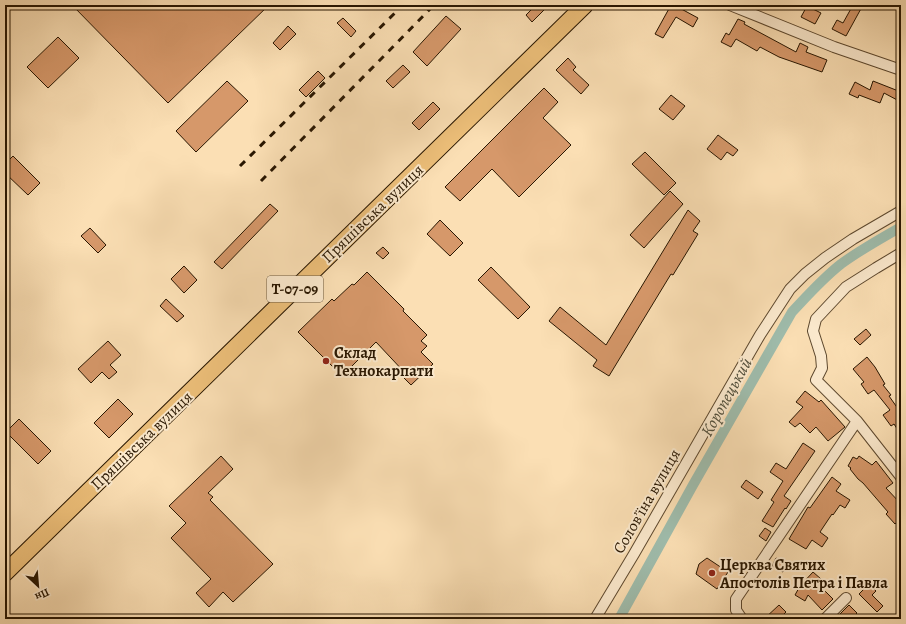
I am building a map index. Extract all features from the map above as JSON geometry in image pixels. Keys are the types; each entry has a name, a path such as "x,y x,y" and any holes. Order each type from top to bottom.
{"main road":[{"name":"Пряшівська вулиця","path":"5,573 585,5"}],"street":[{"path":"730,5 834,47 901,70"},
{"name":"Соловʼїна вулиця","path":"595,619 756,342 790,289 805,274 825,258 853,239 901,211"},
{"path":"901,253 846,287 816,319 814,332 821,356 822,368 816,380 857,421 901,477"},
{"path":"742,619 736,610 736,599 857,421"},
{"path":"825,619 846,598"}],"building":[{"path":"72,5 269,5 168,103"},
{"path":"536,5 549,5 532,22 526,15"},
{"path":"671,5 674,5 698,18 693,27 676,17 663,38 655,34"},
{"path":"853,5 863,5 846,36 832,29 837,20 843,23"},
{"path":"807,6 821,13 815,24 801,17"},
{"path":"446,16 461,29 427,66 413,52"},
{"path":"343,18 356,31 351,37 337,23"},
{"path":"738,19 745,22 744,24 796,52 800,43 808,47 806,52 827,60 822,72 779,57 760,47 757,51 736,39 731,47 721,42 726,33 729,35"},
{"path":"288,26 296,34 280,50 273,43"},
{"path":"58,37 79,58 48,88 27,67"},
{"path":"568,58 576,67 573,70 589,85 581,94 556,70"},
{"path":"403,65 410,72 393,88 386,81"},
{"path":"318,71 325,78 306,97 299,90"},
{"path":"227,81 248,101 196,152 176,131"},
{"path":"873,81 901,92 901,102 884,93 880,103 859,95 858,98 849,94 855,82 870,90"},
{"path":"544,88 558,102 543,118 571,145 519,197 492,169 460,201 445,187"},
{"path":"671,95 685,106 673,120 659,109"},
{"path":"433,102 440,109 419,130 412,123"},
{"path":"718,135 738,150 733,156 727,152 721,160 707,149"},
{"path":"645,152 676,183 664,195 632,164"},
{"path":"13,156 40,183 28,195 5,173 5,164"},
{"path":"670,191 683,204 644,248 630,235"},
{"path":"270,204 278,211 222,269 214,262"},
{"path":"688,210 700,221 693,231 698,234 673,275 671,274 609,376 593,366 597,360 549,321 560,307 606,345"},
{"path":"440,220 463,243 450,256 427,234"},
{"path":"90,228 106,245 98,253 81,236"},
{"path":"383,247 389,253 383,259 376,253"},
{"path":"184,266 197,280 184,293 171,279"},
{"path":"491,267 530,307 518,319 478,280"},
{"path":"367,272 404,309 403,311 427,335 421,341 427,346 421,352 433,364 411,385 403,377 406,374 376,342 342,376 298,332 332,299 334,301"},
{"path":"166,299 184,316 177,322 160,306"},
{"path":"866,329 871,335 860,345 854,339"},
{"path":"108,341 121,355 110,365 117,372 109,379 102,372 91,383 78,369"},
{"path":"867,357 875,367 885,384 883,385 891,395 889,396 901,413 901,435 894,424 891,426 883,415 890,410 874,390 868,394 861,384 864,382 853,369"},
{"path":"805,391 819,402 821,400 845,427 828,441 816,427 810,433 800,423 795,427 789,422 803,407 796,402"},
{"path":"118,399 133,414 109,438 94,423"},
{"path":"19,419 51,451 38,464 6,432"},
{"path":"803,443 815,451 784,496 791,501 773,527 762,521 774,502 771,500 783,481 770,472 776,463 786,469"},
{"path":"221,456 233,469 208,493 213,497 210,500 273,564 233,602 223,592 209,607 196,593 211,579 171,538 186,523 169,506"},
{"path":"859,456 872,465 876,461 893,483 886,488 901,504 901,519 895,524 886,514 888,512 848,466 853,457 857,459"},
{"path":"832,477 841,484 836,491 850,500 845,508 840,505 820,532 828,538 822,547 812,540 806,549 789,539 808,507 810,508"},
{"path":"746,480 763,492 758,499 741,487"},
{"path":"765,528 771,532 766,541 759,536"},
{"name":"Церква Святих Апостолів Петра і Павла","path":"707,558 728,572 717,589 696,574 699,564"},
{"path":"776,558 787,564 783,572 772,566"},
{"path":"813,572 821,579 817,583 833,599 822,610 808,595 805,601 795,595 800,586"},
{"path":"869,584 876,591 872,595 883,606 877,612 859,594"},
{"path":"779,605 786,612 779,619 764,619"},
{"path":"849,605 857,613 855,615 858,619 843,619 839,615"}],"waterway":[{"name":"Коропецький","path":"619,619 693,485 792,312 834,269 863,249 901,227"}],"railway":[{"path":"240,166 403,5"},
{"path":"261,181 434,5"}],"place":[{"name":"Склад Технокарпати","path":"326,361"},
{"name":"Церква Святих Апостолів Петра і Павла","path":"712,573"}]}
